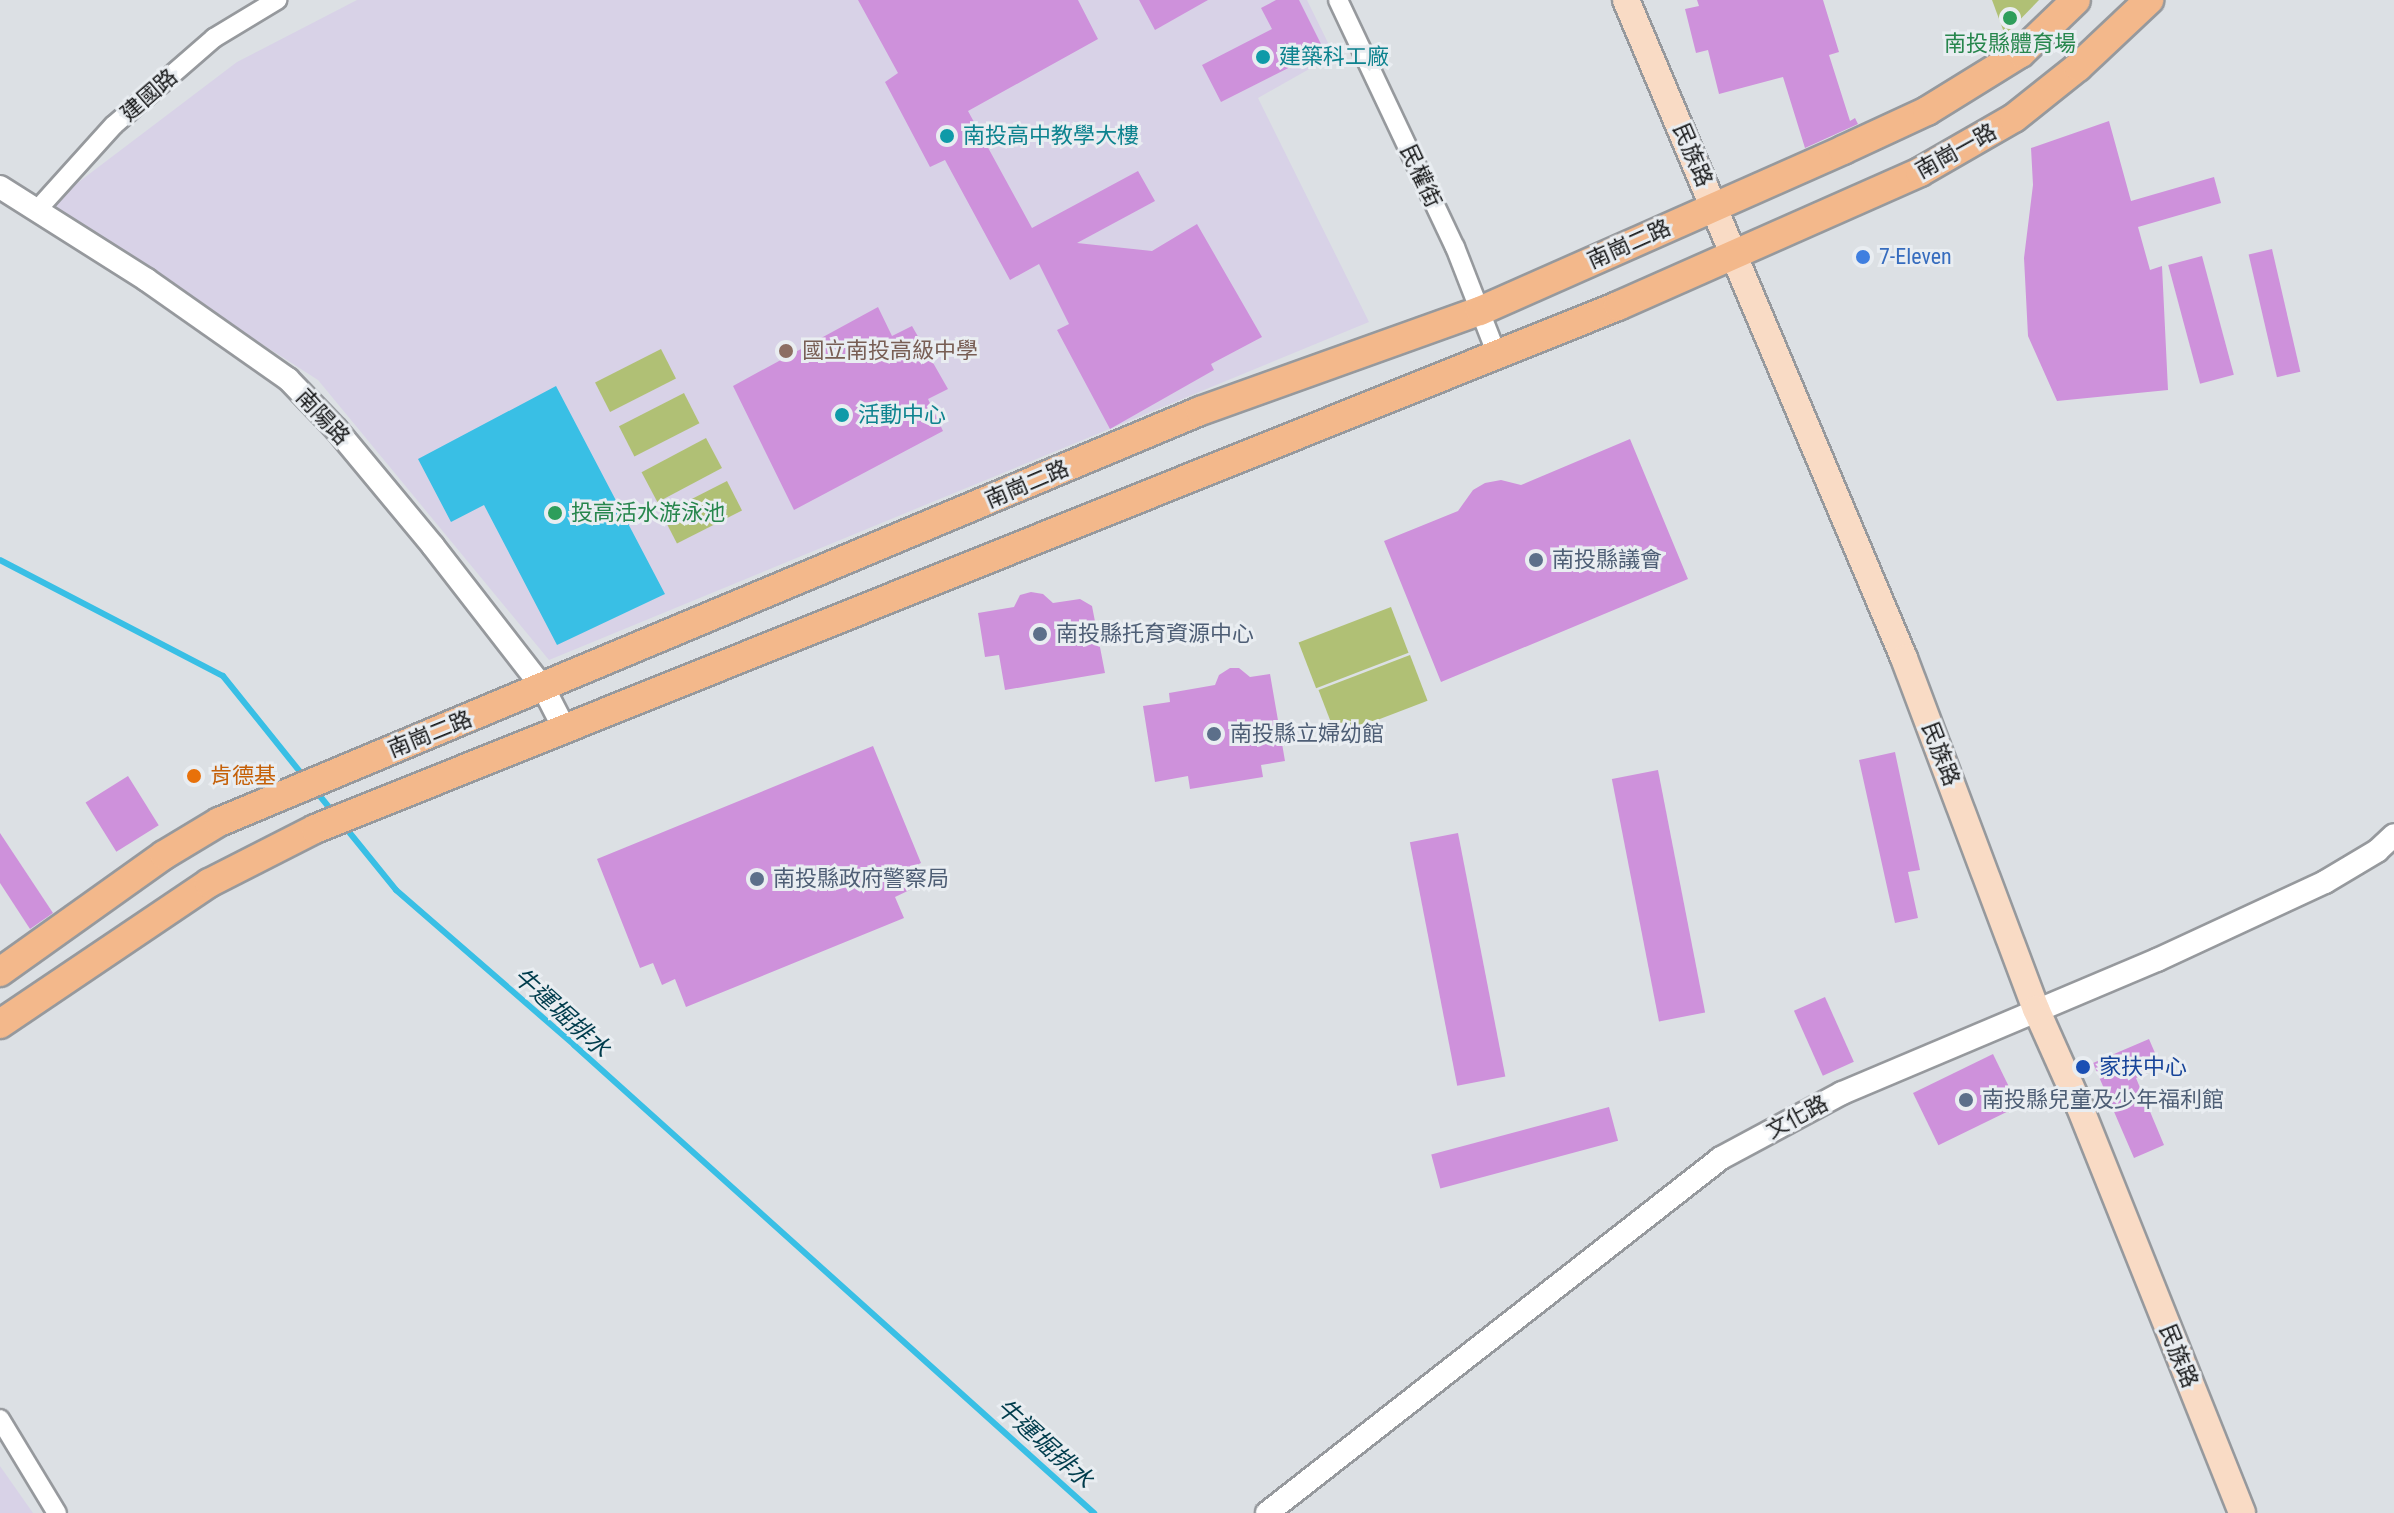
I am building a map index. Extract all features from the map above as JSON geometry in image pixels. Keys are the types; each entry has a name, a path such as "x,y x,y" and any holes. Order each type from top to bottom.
{"main road":[{"name":"民族路","path":"1626,0 1904,658 2036,1009 2079,1105 2242,1513"},
{"path":"1715,207 1927,111 2021,53 2076,0"},
{"name":"南崗一路","path":"1735,257 1920,172 2014,118 2078,67 2149,0"},
{"name":"南崗二路","path":"0,972 164,855 219,822 544,689 1200,411 1480,311 1715,207"},
{"name":"南崗二路","path":"0,1024 209,883 315,829 1735,257"}],"street":[{"name":"建國路","path":"38,209 98,140 136,105 214,38 277,0"},
{"name":"民權街","path":"1338,0 1455,247 1497,355"},
{"name":"南陽路","path":"0,187 38,209 288,379 336,429 433,546 544,689 565,730"},
{"name":"文化路","path":"1267,1513 1721,1158 1842,1093 2157,960 2325,882 2377,851 2394,835"},
{"path":"0,1419 57,1513"}],"shaded area":[{"name":"國立南投高級中學","path":"357,0 1307,0 1334,55 1258,98 1369,322 549,660 318,380 47,206 237,62"},
{"path":"0,1466 33,1513 0,1513"}],"green space":[{"name":"南投縣體育場","path":"1992,0 2039,0 2005,35"},
{"path":"661,349 676,378 610,412 595,383"},
{"path":"684,393 699,423 634,456 619,426"},
{"path":"706,438 722,468 658,502 642,472"},
{"path":"727,481 742,510 677,544 662,514"},
{"path":"1391,607 1409,653 1316,688 1299,642"},
{"path":"1410,655 1428,701 1336,736 1319,690"}],"water":[{"name":"投高活水游泳池","path":"556,386 665,594 557,645 484,505 451,522 418,459"}],"building":[{"path":"858,0 1078,0 1098,39 968,111 1032,228 1138,171 1155,201 1077,243 1152,251 1197,224 1262,337 1211,364 1214,370 1110,429 1057,330 1069,324 1039,264 1010,280 945,160 930,167 885,82 898,73"},
{"path":"1139,0 1208,0 1155,30"},
{"name":"建築科工廠","path":"1276,0 1299,0 1324,50 1221,102 1202,65 1272,29 1261,8"},
{"path":"1697,0 1823,0 1839,52 1829,55 1850,121 1855,118 1858,124 1805,148 1783,77 1719,94 1708,50 1696,53 1685,9 1699,6"},
{"path":"2109,121 2131,201 2214,177 2221,203 2138,227 2150,270 2162,266 2168,390 2057,401 2028,336 2024,258 2033,185 2031,148"},
{"path":"2272,249 2300,372 2277,377 2249,254"},
{"path":"2202,256 2234,375 2200,384 2168,265"},
{"name":"活動中心","path":"878,307 892,336 912,326 948,389 928,399 943,431 794,510 733,386"},
{"name":"南投縣議會","path":"1630,439 1688,579 1441,682 1384,541 1458,511 1473,490 1485,483 1501,480 1521,485"},
{"name":"南投縣托育資源中心","path":"1031,592 1043,594 1053,603 1080,599 1092,606 1105,673 1005,690 999,655 985,657 978,613 1014,607 1020,595"},
{"name":"南投縣立婦幼館","path":"1230,668 1239,668 1250,677 1270,674 1285,761 1261,765 1263,777 1190,789 1188,776 1155,782 1143,706 1170,702 1169,693 1215,685 1219,675"},
{"name":"南投縣政府警察局","path":"873,746 921,863 906,870 914,888 895,897 904,918 686,1007 675,979 662,985 653,963 640,968 597,859"},
{"path":"1895,752 1920,870 1908,872 1918,918 1895,923 1859,760"},
{"path":"1658,770 1705,1012 1659,1021 1612,779"},
{"path":"128,776 159,825 116,852 86,802"},
{"path":"0,833 53,913 30,929 0,883"},
{"path":"1458,833 1505,1076 1457,1086 1410,842"},
{"path":"1825,997 1854,1062 1823,1076 1794,1011"},
{"path":"2149,1039 2161,1067 2136,1078 2164,1145 2134,1158 2093,1063"},
{"name":"南投縣兒童及少年福利館","path":"1993,1054 2018,1106 1938,1145 1913,1093"},
{"path":"1609,1107 1618,1141 1440,1188 1431,1155"}],"waterway":[{"name":"牛運堀排水","path":"0,560 223,676 305,778"},
{"name":"牛運堀排水","path":"315,790 333,812"},
{"name":"牛運堀排水","path":"345,827 396,890 574,1045 1094,1513"}],"place":[{"name":"南投縣體育場","path":"2010,18"},
{"name":"建築科工廠","path":"1263,57"},
{"name":"南投高中教學大樓","path":"947,136"},
{"name":"7-Eleven","path":"1863,257"},
{"name":"國立南投高級中學","path":"786,351"},
{"name":"活動中心","path":"842,415"},
{"name":"投高活水游泳池","path":"555,513"},
{"name":"南投縣議會","path":"1536,560"},
{"name":"南投縣托育資源中心","path":"1040,634"},
{"name":"南投縣立婦幼館","path":"1214,734"},
{"name":"肯德基","path":"194,776"},
{"name":"南投縣政府警察局","path":"757,879"},
{"name":"家扶中心","path":"2083,1067"},
{"name":"南投縣兒童及少年福利館","path":"1966,1100"}]}
